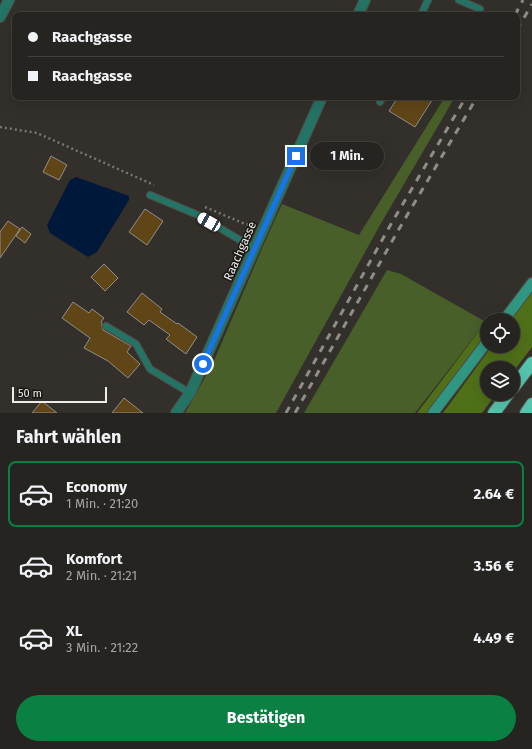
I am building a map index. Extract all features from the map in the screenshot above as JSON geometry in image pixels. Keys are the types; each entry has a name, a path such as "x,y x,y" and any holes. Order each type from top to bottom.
{"highway":[{"path":"520,379 532,363"},
{"path":"494,413 503,401"},
{"path":"526,413 532,404"}],"main road":[{"path":"509,313 532,283"},
{"path":"434,413 480,351"}],"street":[{"path":"0,17 9,0"},
{"path":"359,12 365,0"},
{"name":"Raachgasse","path":"176,413 190,393 321,100"}],"lane":[{"path":"422,12 428,0"},
{"path":"459,0 480,9"},
{"path":"150,195 198,215 255,249"},
{"path":"106,326 136,344 150,369 190,393"}],"path":[{"path":"0,127 37,133 158,187"},
{"path":"201,206 245,224 264,228"}],"green space":[{"path":"443,100 453,100 380,225 276,413 185,413 213,363 282,204 359,235"},
{"path":"387,270 401,274 480,319 480,330 415,413 304,413"},
{"path":"532,292 532,347 520,363 520,361 481,361 487,353 520,353 520,313 516,313"},
{"path":"480,330 480,343 429,413 417,413"},
{"path":"480,362 480,401 491,401 482,413 443,413"}],"water":[{"path":"76,177 129,196 129,200 97,252 88,257 50,233 47,225 70,180"}],"building":[{"path":"396,100 432,100 415,127 389,111"},
{"path":"51,156 67,165 59,180 43,172"},
{"path":"145,209 163,221 147,245 129,232"},
{"path":"8,221 20,229 0,258 0,232"},
{"path":"22,227 31,234 25,243 16,236"},
{"path":"104,264 118,278 105,291 91,277"},
{"path":"142,293 162,309 160,312 197,337 186,354 166,339 170,335 149,320 144,325 127,312"},
{"path":"73,302 89,313 92,309 104,318 101,322 103,330 131,346 127,352 140,364 128,378 108,361 84,348 90,338 62,318"},
{"path":"124,398 143,413 112,413"},
{"path":"42,401 57,413 32,413"}],"railway":[{"path":"517,12 523,0"},
{"path":"520,25 532,4"},
{"path":"286,413 391,224 464,100"},
{"path":"295,413 399,229 475,100"}],"route":[{"path":"203,364 296,156"}]}
